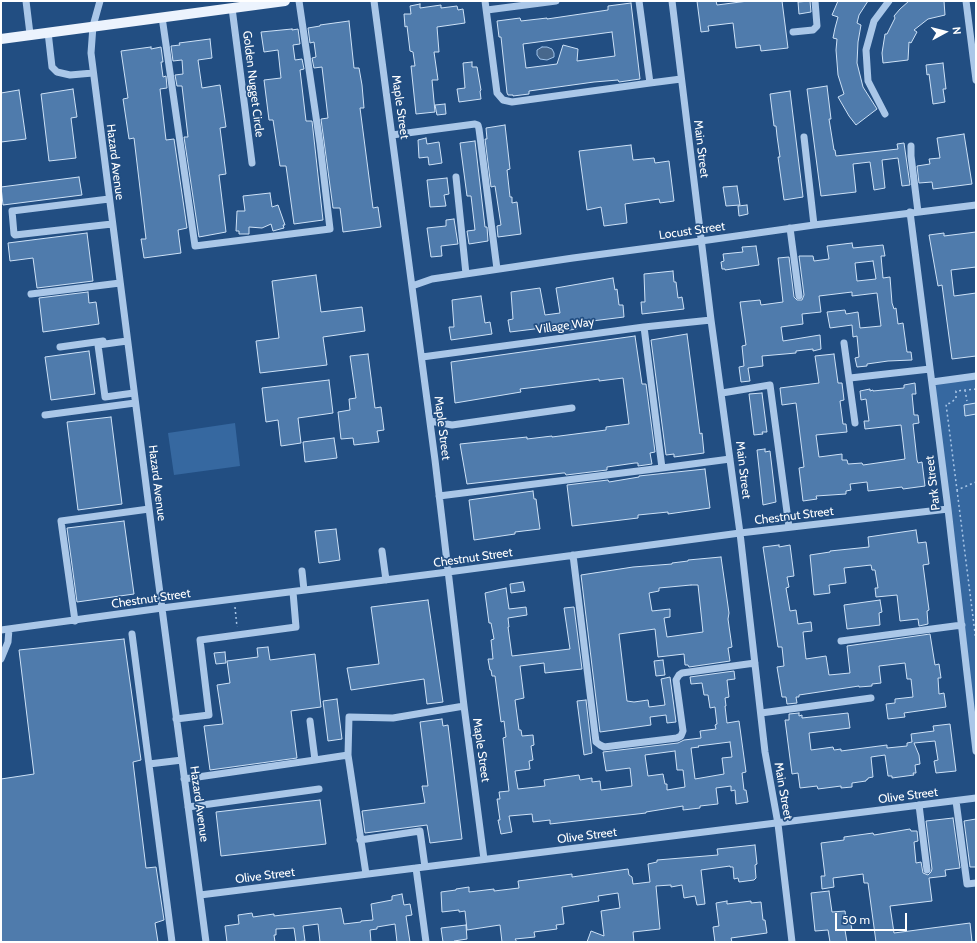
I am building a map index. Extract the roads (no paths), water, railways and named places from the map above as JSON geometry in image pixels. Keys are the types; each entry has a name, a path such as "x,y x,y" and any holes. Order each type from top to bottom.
{"main road":[{"path":"1,39 285,1"}],"street":[{"path":"26,1 30,34"},
{"name":"Hazard Avenue","path":"100,1 93,26 91,53 93,73 206,942"},
{"path":"162,17 195,246 330,229 320,144 299,1"},
{"name":"Maple Street","path":"374,1 422,357 484,859"},
{"path":"485,1 498,93 499,97 506,102 681,79"},
{"path":"486,10 556,1"},
{"path":"639,1 650,83"},
{"name":"Main Street","path":"672,1 711,320 740,533 761,713 778,824 792,942"},
{"path":"793,32 813,30 817,26 815,1"},
{"path":"885,114 868,81 866,50 874,21 889,1"},
{"path":"966,1 976,80"},
{"name":"Golden Nugget Circle","path":"232,8 252,164"},
{"path":"48,32 52,67 57,72 70,75 93,73"},
{"path":"392,135 475,124 478,125 497,269"},
{"path":"804,137 814,225"},
{"name":"Park Street","path":"911,146 914,212 930,368 976,751"},
{"path":"456,177 466,274"},
{"path":"109,199 12,211 14,234 112,224"},
{"name":"Locust Street","path":"412,286 432,279 497,269 790,228 976,205"},
{"path":"790,228 799,296"},
{"path":"31,294 120,283"},
{"name":"Village Way","path":"422,357 644,327 711,320"},
{"path":"644,327 662,468"},
{"path":"60,347 127,340"},
{"path":"127,340 98,345 105,397 134,393"},
{"path":"844,343 855,423"},
{"path":"850,378 930,368"},
{"path":"932,382 976,376"},
{"path":"722,393 770,385 789,527"},
{"path":"45,415 135,403"},
{"path":"430,422 452,425 572,408"},
{"path":"439,496 730,459"},
{"name":"Chestnut Street","path":"1,630 740,533 948,509"},
{"path":"75,621 61,521 149,510"},
{"path":"382,550 386,580"},
{"path":"573,555 596,742 600,746 604,747 677,738 681,736 683,731 676,680 682,672 755,663"},
{"path":"302,571 304,590"},
{"path":"176,719 209,715 200,640 296,627 293,592"},
{"path":"841,641 962,625"},
{"path":"1,659 8,642 9,629"},
{"path":"132,634 172,942"},
{"path":"761,713 871,698"},
{"path":"366,874 348,755 349,718 393,718 464,706"},
{"path":"310,721 315,760"},
{"path":"184,779 348,755"},
{"path":"149,764 182,760"},
{"path":"188,807 319,789"},
{"name":"Olive Street","path":"200,895 778,824 976,798"},
{"path":"956,800 967,884 976,883"},
{"path":"919,805 927,870"},
{"path":"360,840 420,832 424,867"},
{"path":"416,868 426,942"}]}
